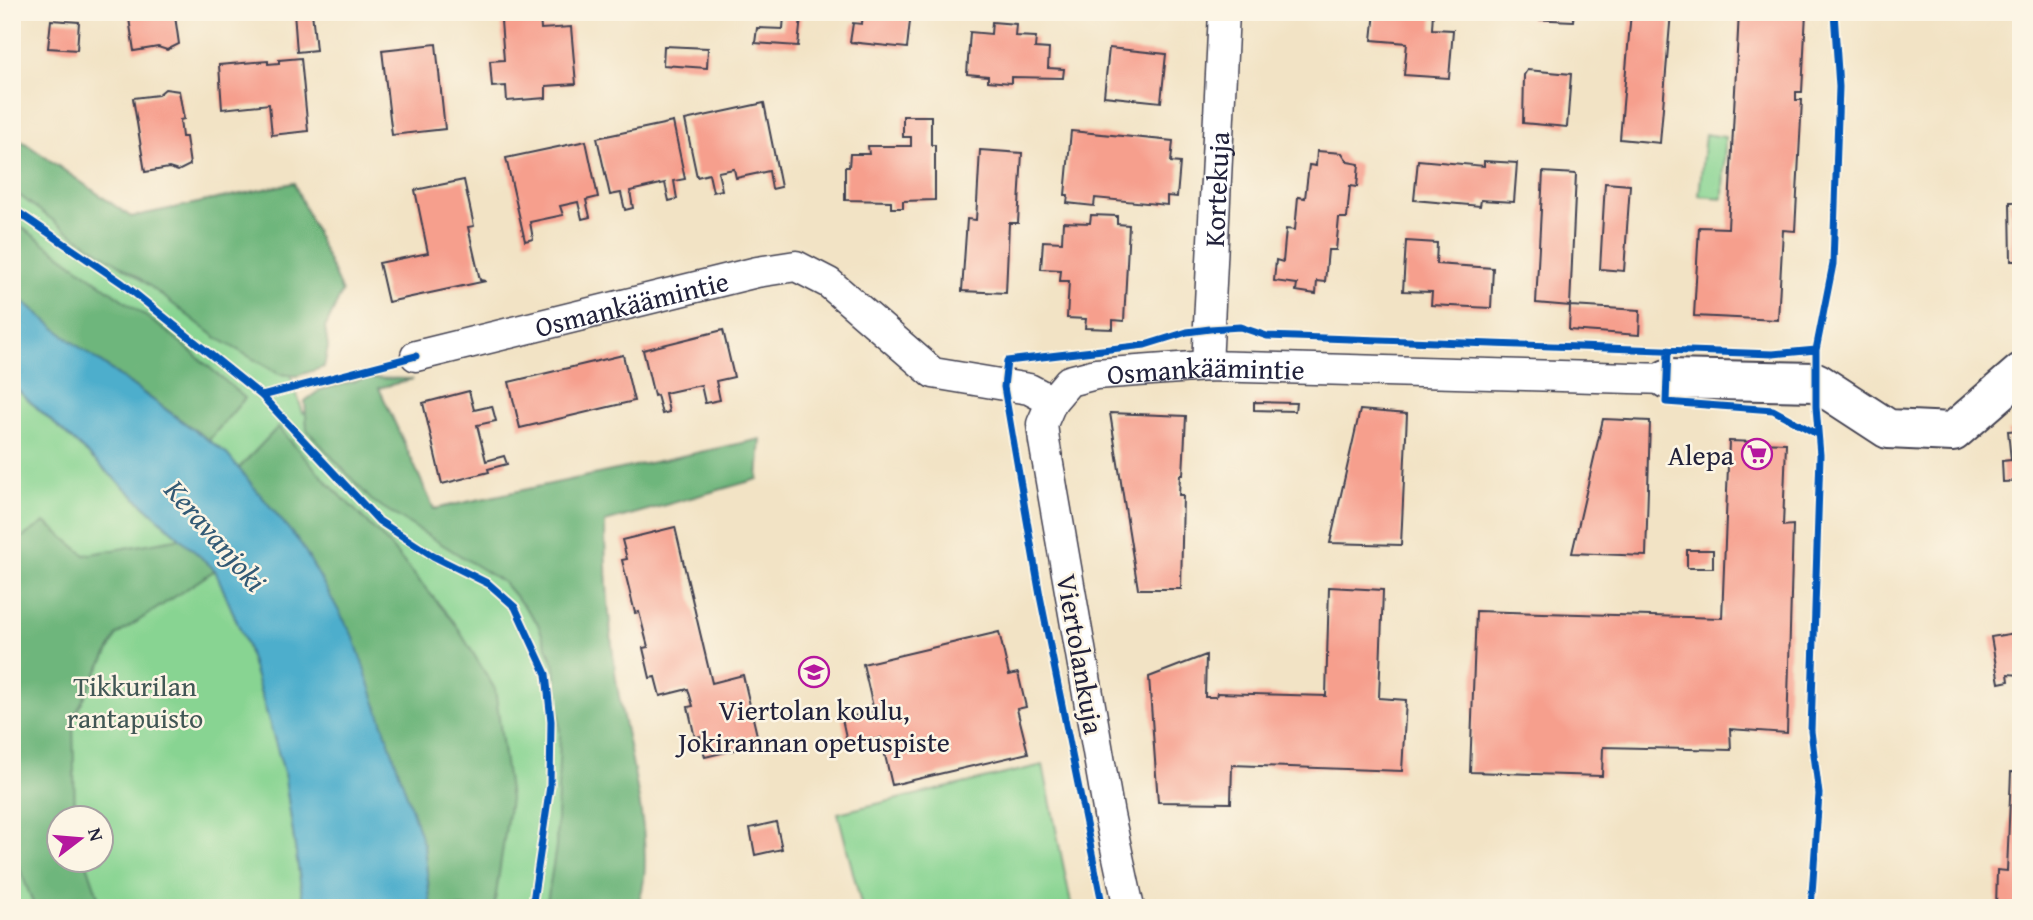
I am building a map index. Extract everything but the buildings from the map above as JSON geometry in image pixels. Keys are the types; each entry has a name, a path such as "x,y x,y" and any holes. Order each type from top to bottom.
{"street":[{"name":"Kortekuja","path":"1206,366 1224,12"},
{"name":"Osmankäämintie","path":"415,356 757,272 796,266 829,283 933,373 969,382 1029,389 1052,401 1069,382 1096,373 1206,366 1816,382 1888,429 1953,432 2021,373"},
{"name":"Viertolankuja","path":"1052,401 1042,424 1044,441 1109,816 1129,908"}],"green space":[{"path":"12,134 131,217 294,183 290,374 303,413 378,388 434,509 584,478 591,908 431,908 424,846 226,453 71,341 12,292"},
{"path":"12,134 131,217 294,183 342,292 325,328 328,347 324,367 297,376 279,374 217,338 138,277 66,230 12,190"},
{"path":"1705,134 1725,137 1723,198 1699,196"},
{"path":"12,220 173,336 245,398 209,440 71,341 12,292"},
{"path":"367,378 413,379 379,388 434,509 761,439 758,479 605,522 615,671 643,828 643,887 635,908 546,908 556,847 560,733 555,667 537,622 504,583 371,500 307,430 305,401 320,390"},
{"name":"Tikkurilan rantapuisto","path":"12,385 215,570 246,643 284,772 304,908 12,908"},
{"path":"278,427 328,483 386,541 454,622 495,689 510,799 494,908 431,908 424,846 239,468"},
{"path":"45,522 85,555 181,538 215,570 117,635 73,719 75,804 46,804 46,874 90,874 102,908 35,908 12,849 12,544"},
{"path":"1043,765 1072,908 862,908 838,813"}],"water":[{"name":"Keravanjoki","path":"12,292 71,341 226,453 301,544 354,638 424,846 431,908 304,908 284,772 246,643 215,570 12,385"}],"cycle path":[{"path":"1811,908 1819,794 1811,731 1820,455 1816,407 1816,350 1833,264 1839,87 1834,12"},
{"path":"12,208 122,283 262,396 379,521 433,556 489,584 515,607 546,674 551,721 550,786 532,908"},
{"path":"1103,908 1040,596 1004,387 1007,361 1145,345 1187,332 1240,327 1267,336 1773,354 1816,350"},
{"path":"1668,350 1666,402 1773,410 1817,434"},
{"path":"262,396 416,356"}],"place":[{"name":"Alepa","path":"1757,454"},
{"name":"Viertolan koulu, Jokirannan opetuspiste","path":"814,672"}]}
